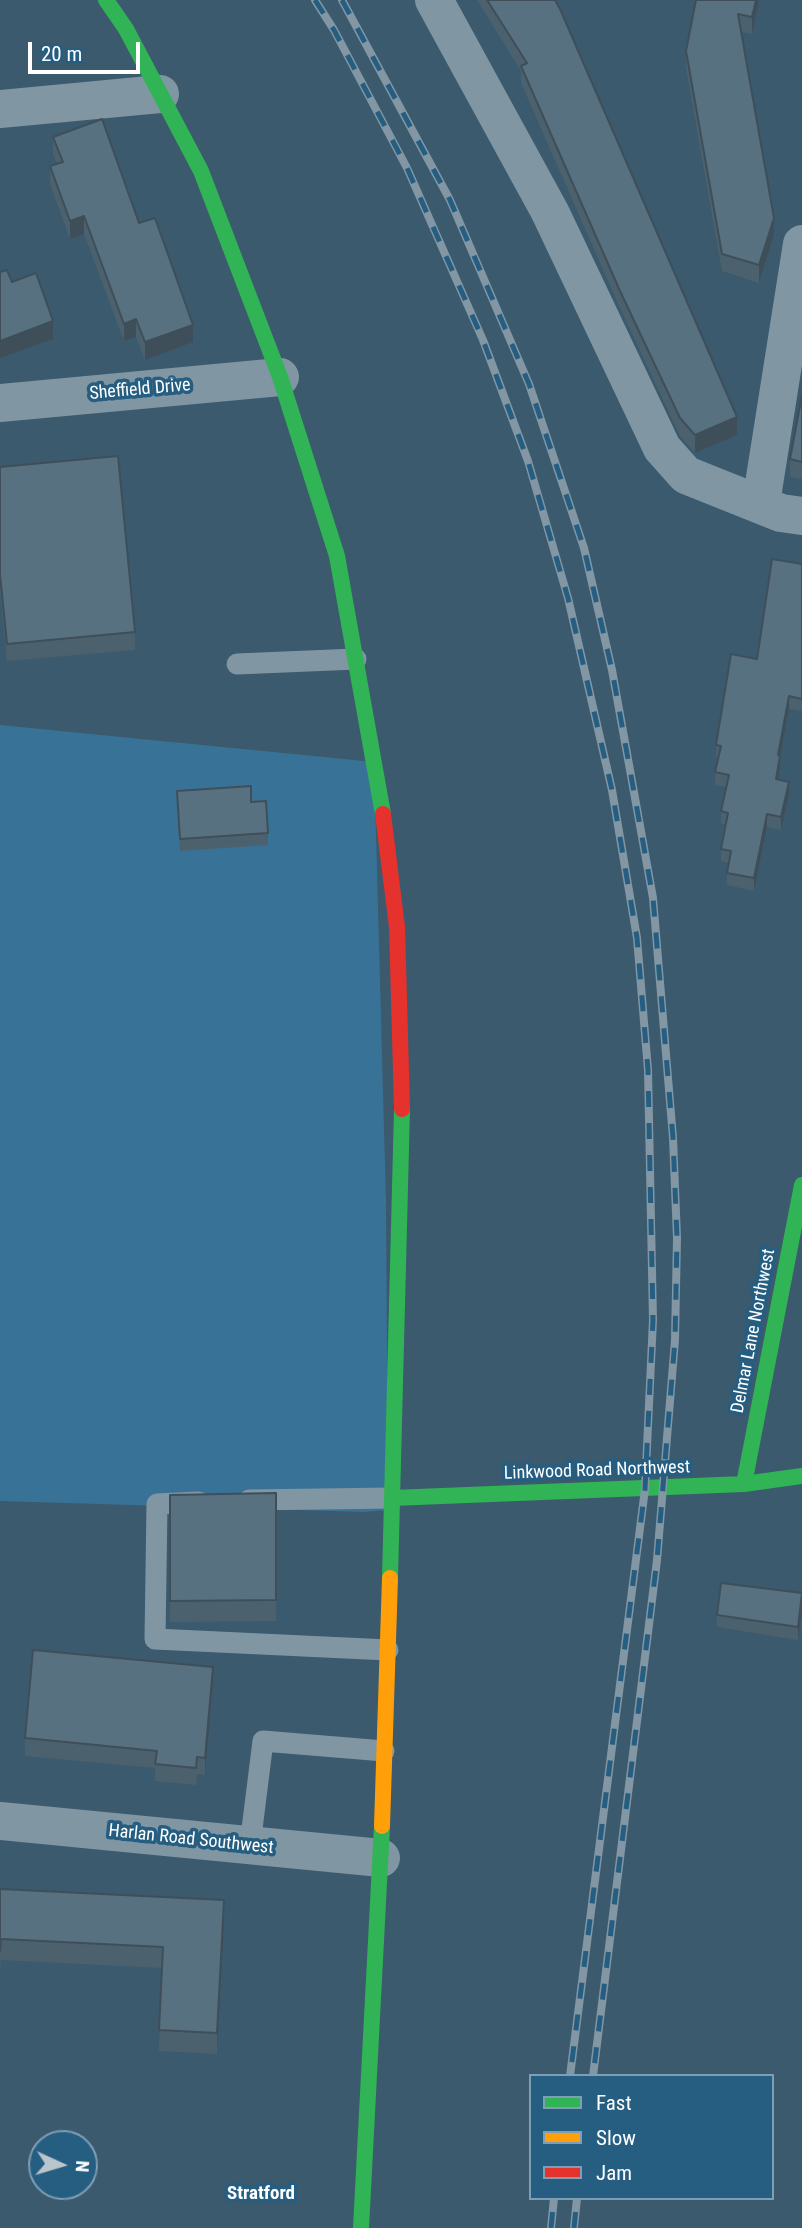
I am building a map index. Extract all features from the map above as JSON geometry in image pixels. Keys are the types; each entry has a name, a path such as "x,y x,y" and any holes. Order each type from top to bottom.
{"main road":[{"path":"106,0 201,172 280,377 337,556 379,779 397,927 403,1074 388,1650 381,1858 362,2228"},
{"name":"Delmar Lane Northwest","path":"744,1484 802,1185"},
{"name":"Linkwood Road Northwest","path":"392,1498 744,1484 802,1476"}],"street":[{"path":"434,0 550,212 662,448 686,475 781,513 802,516"},
{"path":"0,109 160,94"},
{"path":"761,503 802,244"},
{"name":"Sheffield Drive","path":"0,402 280,377"},
{"name":"Harlan Road Southwest","path":"0,1821 381,1858"}],"lane":[{"path":"237,664 356,659"},
{"path":"388,1650 155,1639 157,1504 308,1497 392,1498"},
{"path":"250,1845 263,1741 384,1751"}],"shaded area":[{"path":"0,725 374,762 386,1202 388,1510 364,1512 0,1501"}],"building":[{"path":"487,0 555,0 737,417 695,435 680,418 620,291 521,66 527,63"},
{"path":"696,0 756,0 752,17 738,14 774,218 759,265 722,254 686,51"},
{"path":"102,119 139,223 155,218 193,325 145,342 136,319 124,324 84,216 70,221 50,166 63,162 53,137"},
{"path":"7,270 12,282 36,273 53,321 0,341 0,272"},
{"path":"802,395 802,462 790,459"},
{"path":"118,456 135,632 7,644 0,574 0,467"},
{"path":"772,559 802,564 802,699 789,696 776,779 789,782 781,817 767,814 754,878 727,873 731,851 721,849 728,813 721,811 729,775 715,772 721,746 716,745 731,654 757,659"},
{"path":"251,786 251,802 266,801 268,833 180,839 177,791"},
{"path":"276,1493 276,1600 170,1601 170,1495"},
{"path":"721,1583 802,1593 798,1627 717,1615"},
{"path":"33,1650 213,1667 205,1758 197,1757 196,1768 155,1764 157,1751 25,1738"},
{"path":"0,1889 224,1900 217,2033 159,2030 163,1947 1,1939 0,1951"}],"railway":[{"path":"315,0 334,30 407,168 483,340 528,461 568,598 612,790 637,938 648,1070 653,1320 645,1489 570,2074"},
{"path":"342,0 450,200 529,384 584,548 612,670 653,898 673,1138 677,1238 675,1340 657,1560 593,2074"},
{"path":"551,2228 554,2200"},
{"path":"574,2228 577,2200"}],"traffic: fast":[{"path":"106,0 126,29 201,171 280,377 337,556 383,814"},
{"path":"390,1578 402,1109"},
{"path":"744,1484 802,1185"},
{"path":"392,1498 744,1484 802,1476"},
{"path":"361,2228 382,1826"}],"traffic: slow":[{"path":"382,1826 390,1578"}],"traffic: jam":[{"path":"383,814 397,927 402,1109"}],"district":[{"name":"Stratford","path":"261,2194"}]}
